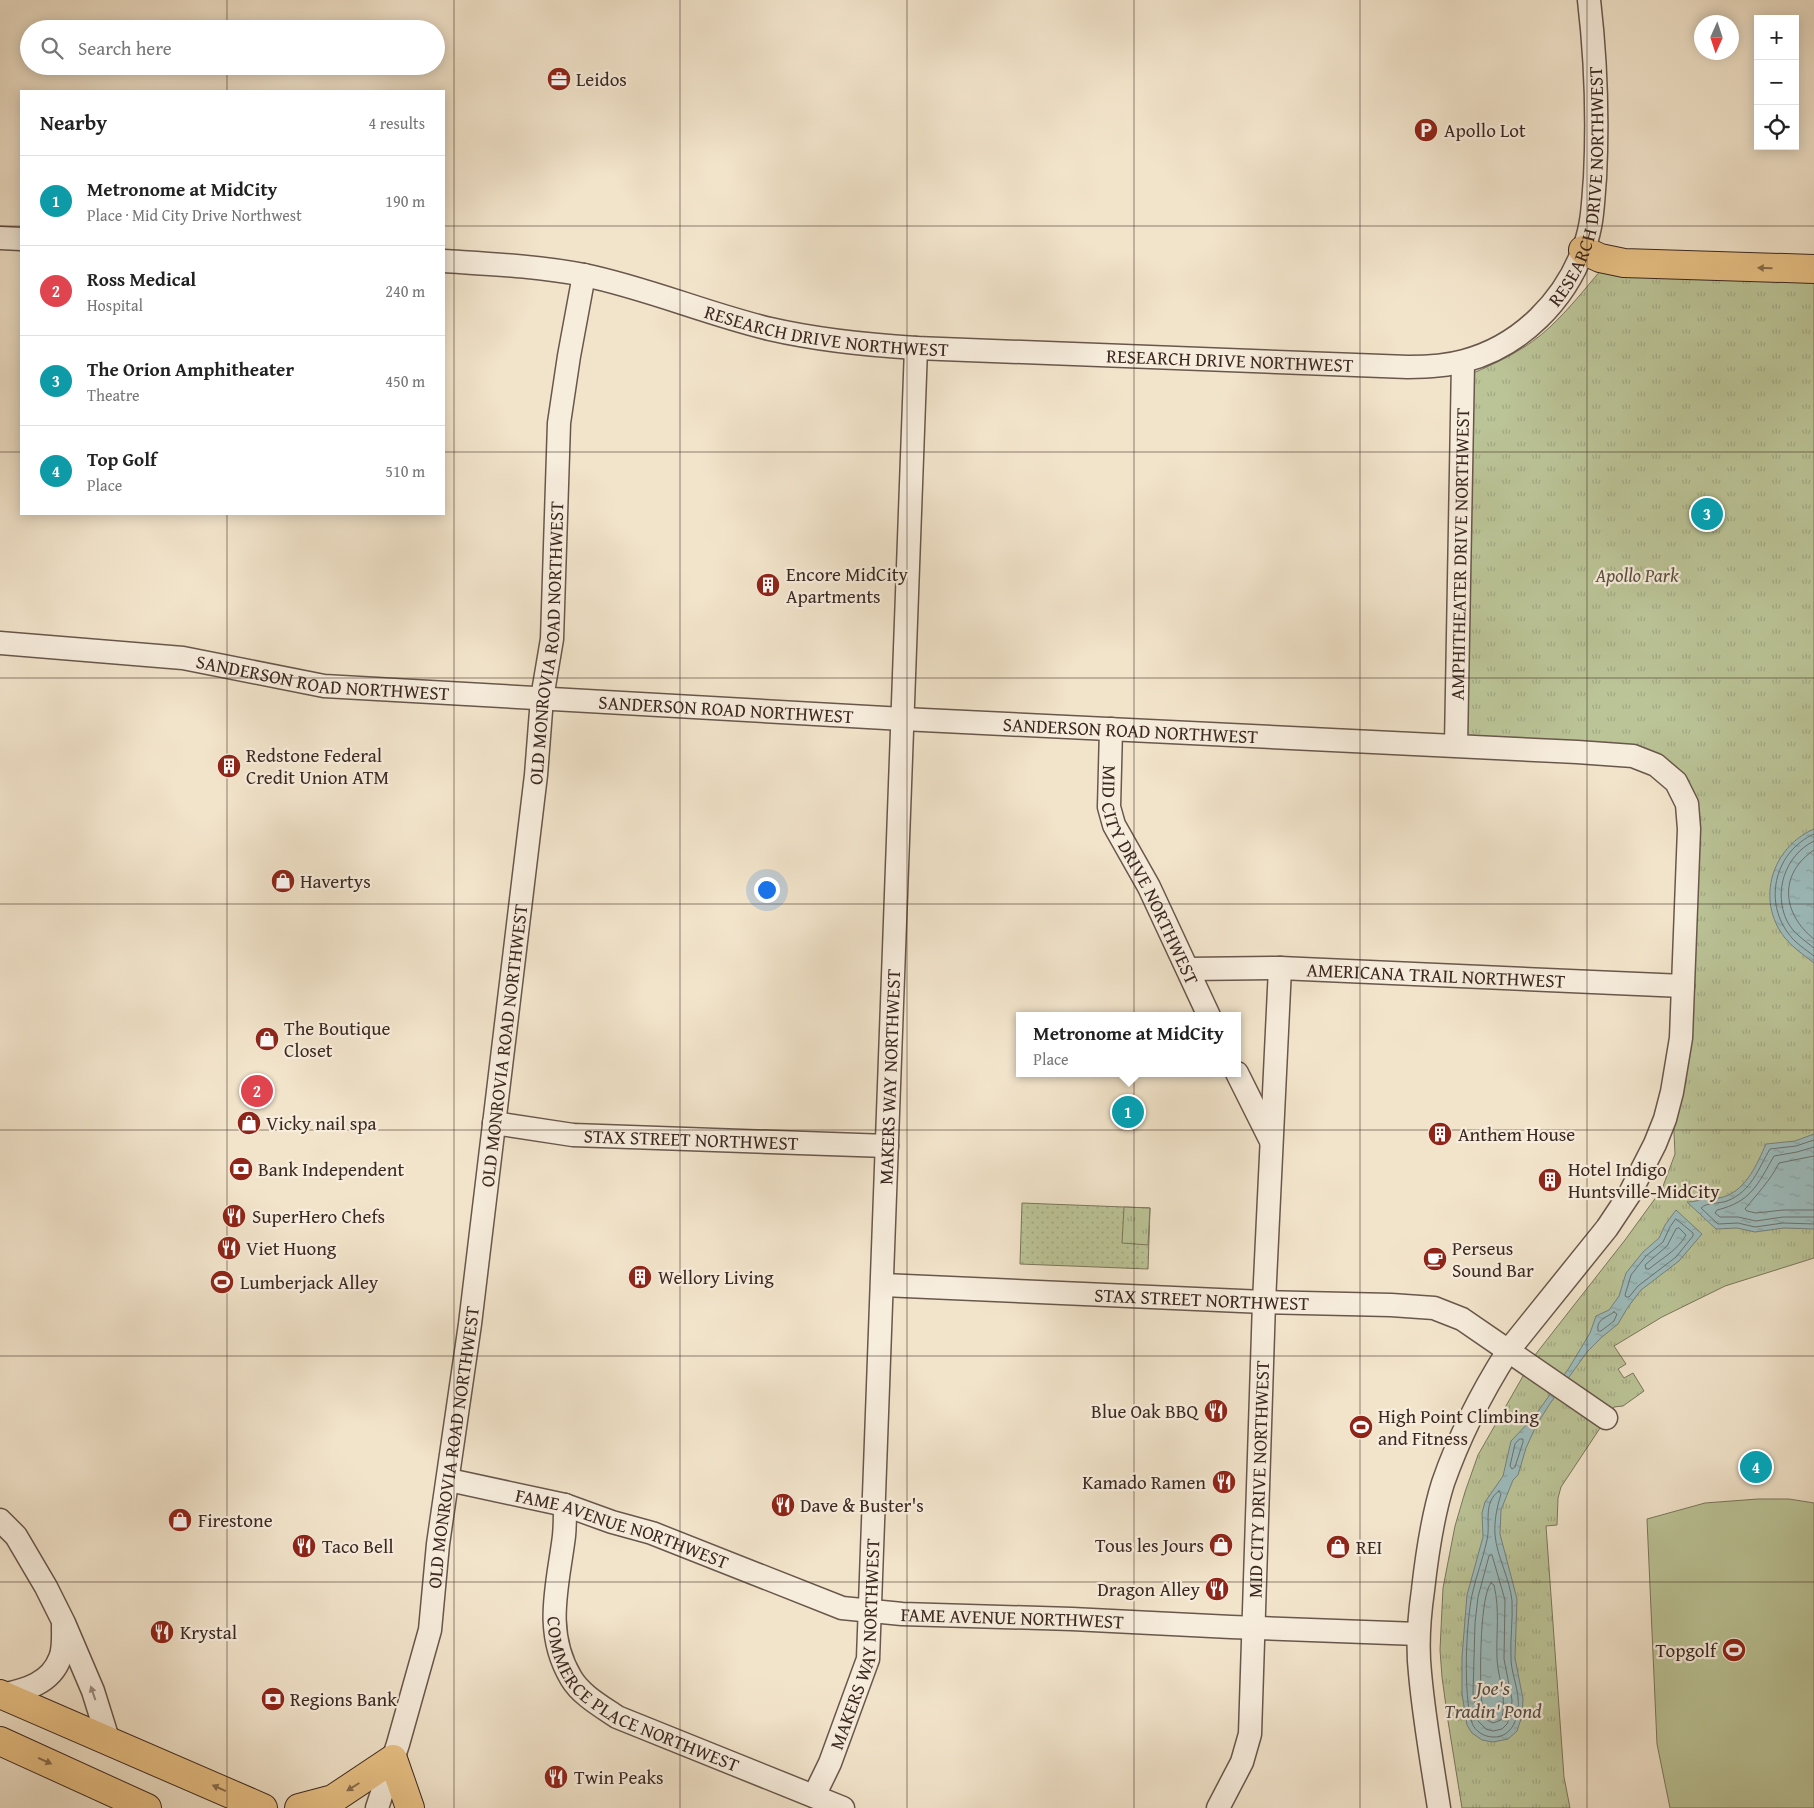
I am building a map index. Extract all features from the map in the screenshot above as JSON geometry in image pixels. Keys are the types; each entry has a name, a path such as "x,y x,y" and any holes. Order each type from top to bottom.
{"highway":[{"path":"1583,250 1600,258 1624,263 1814,270"},
{"path":"1,1694 263,1808"},
{"path":"0,1741 121,1802 147,1808"},
{"path":"299,1808 333,1799 393,1759 410,1808"}],"street":[{"name":"RESEARCH DRIVE NORTHWEST","path":"445,261 523,267 584,275 656,294 769,329 833,341 916,348 1408,367 1433,367 1463,362 1493,351 1527,329 1542,316 1565,286 1583,250 1592,213 1597,142 1597,92 1589,0"},
{"path":"0,238 20,239"},
{"name":"OLD MONROVIA ROAD NORTHWEST","path":"377,1808 430,1630 438,1544 449,1480 470,1324 536,775 542,698 552,639 559,423 584,275"},
{"name":"MAKERS WAY NORTHWEST","path":"814,1796 830,1763 868,1659 916,348"},
{"name":"AMPHITHEATER DRIVE NORTHWEST","path":"1456,746 1463,362"},
{"name":"SANDERSON ROAD NORTHWEST","path":"0,643 184,658 324,686 903,719 1633,756 1656,765 1676,782 1687,804 1689,828 1681,1038 1672,1092 1665,1119 1643,1169 1629,1195 1607,1228 1508,1351 1495,1371 1455,1452 1443,1484 1426,1564 1418,1634 1419,1672 1439,1808"},
{"name":"MID CITY DRIVE NORTHWEST","path":"1111,729 1109,807 1114,825 1149,887 1207,1012"},
{"name":"MID CITY DRIVE NORTHWEST","path":"1218,1808 1242,1762 1250,1734 1264,1302 1280,968"},
{"name":"AMERICANA TRAIL NORTHWEST","path":"1188,969 1280,968 1683,986"},
{"name":"MID CITY DRIVE NORTHWEST","path":"1239,1077 1271,1142"},
{"name":"STAX STREET NORTHWEST","path":"494,1123 573,1135 887,1146"},
{"name":"STAX STREET NORTHWEST","path":"883,1285 1434,1308 1462,1319 1606,1418"},
{"name":"FAME AVENUE NORTHWEST","path":"449,1480 565,1505 612,1522 652,1533 842,1608 902,1614 1418,1634"},
{"name":"COMMERCE PLACE NORTHWEST","path":"565,1505 564,1535 554,1594 554,1613 557,1647 571,1679 593,1701 617,1717 843,1808"},
{"path":"0,1520 16,1536 46,1587 64,1623 93,1691 108,1739"},
{"path":"1,1694 24,1691 34,1687 48,1676 60,1658 64,1623"}],"green space":[{"name":"Apollo Park","path":"1601,270 1814,283 1814,1258 1725,1286 1662,1317 1614,1346 1626,1364 1618,1369 1624,1378 1633,1373 1644,1391 1623,1406 1614,1407 1561,1487 1558,1498 1557,1525 1546,1526 1564,1777 1570,1808 1462,1808 1448,1721 1440,1650 1443,1588 1455,1526 1465,1492 1478,1455 1535,1355 1625,1240 1662,1189 1675,1154 1672,1092 1689,829 1656,765 1456,745 1471,374 1513,354 1541,335 1577,299"},
{"path":"1022,1203 1150,1208 1148,1269 1020,1264"},
{"path":"1124,1207 1150,1208 1148,1245 1122,1243"},
{"name":"Topgolf","path":"1789,1499 1814,1503 1814,1808 1670,1808 1657,1744 1647,1519 1705,1503"}],"water":[{"path":"1814,829 1814,963 1785,938 1776,923 1771,907 1770,892 1772,876 1778,861 1799,837"},
{"path":"1814,1134 1814,1229 1784,1228 1755,1232 1737,1228 1716,1229 1687,1202 1721,1198 1740,1187 1746,1181 1766,1144 1795,1141"},
{"name":"Joe's Tradin' Pond","path":"1676,1210 1702,1234 1679,1261 1641,1290 1618,1324 1587,1352 1536,1426 1526,1448 1518,1475 1513,1480 1501,1510 1500,1534 1517,1599 1515,1658 1523,1699 1522,1716 1517,1731 1508,1739 1493,1742 1482,1740 1472,1733 1467,1725 1462,1694 1462,1657 1467,1595 1483,1537 1482,1513 1485,1502 1503,1476 1511,1441 1534,1417 1569,1368 1590,1333 1596,1316 1609,1310 1619,1296 1626,1273 1643,1252 1659,1238 1665,1225"}],"place":[{"name":"Leidos","path":"559,79"},
{"name":"Apollo Lot","path":"1426,130"},
{"name":"The Orion Amphitheater","path":"1707,514"},
{"name":"Encore MidCity Apartments","path":"768,585"},
{"name":"Redstone Federal Credit Union ATM","path":"229,766"},
{"name":"Havertys","path":"283,881"},
{"name":"The Boutique Closet","path":"267,1039"},
{"name":"Ross Medical","path":"257,1091"},
{"name":"Metronome at MidCity","path":"1128,1112"},
{"name":"Vicky nail spa","path":"249,1123"},
{"name":"Anthem House","path":"1440,1134"},
{"name":"Bank Independent","path":"241,1169"},
{"name":"Hotel Indigo Huntsville-MidCity","path":"1550,1180"},
{"name":"SuperHero Chefs","path":"234,1216"},
{"name":"Viet Huong","path":"229,1248"},
{"name":"Perseus Sound Bar","path":"1435,1259"},
{"name":"Wellory Living","path":"640,1277"},
{"name":"Lumberjack Alley","path":"222,1282"},
{"name":"Blue Oak BBQ","path":"1216,1411"},
{"name":"High Point Climbing and Fitness","path":"1361,1427"},
{"name":"Top Golf","path":"1756,1467"},
{"name":"Kamado Ramen","path":"1224,1482"},
{"name":"Dave & Buster's","path":"783,1505"},
{"name":"Firestone","path":"180,1520"},
{"name":"Tous les Jours","path":"1221,1545"},
{"name":"Taco Bell","path":"304,1546"},
{"name":"REI","path":"1338,1547"},
{"name":"Dragon Alley","path":"1217,1589"},
{"name":"Krystal","path":"162,1632"},
{"name":"Topgolf","path":"1734,1650"},
{"name":"Regions Bank","path":"273,1699"},
{"name":"Twin Peaks","path":"556,1777"}]}
